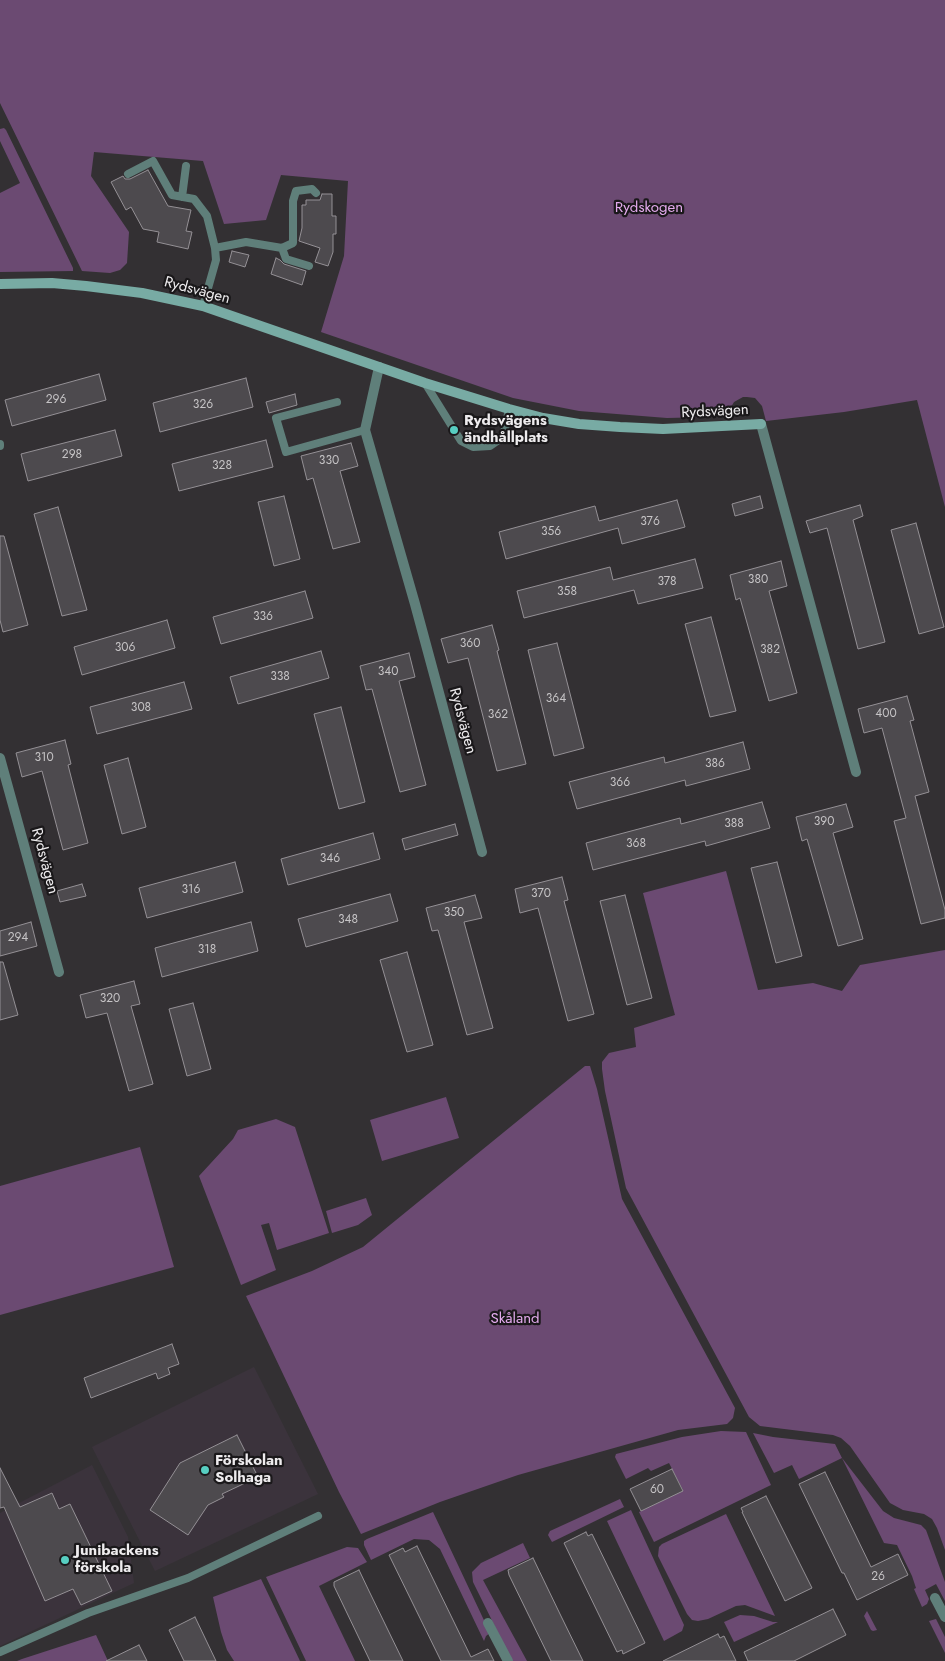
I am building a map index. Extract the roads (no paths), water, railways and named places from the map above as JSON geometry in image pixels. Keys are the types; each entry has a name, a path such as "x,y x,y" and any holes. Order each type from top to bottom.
{"street":[{"name":"Rydsvägen","path":"0,284 52,283 86,286 142,293 203,306 425,383 509,409 579,424 620,428 663,429 761,424 856,772"},
{"name":"Rydsvägen","path":"379,367 365,430 415,604 482,852"},
{"name":"Rydsvägen","path":"0,758 59,972"},
{"path":"935,1598 945,1617"},
{"path":"488,1623 508,1661"}],"lane":[{"path":"128,174 153,161 172,194 194,199 207,216 216,248 216,260 203,306"},
{"path":"182,197 186,166"},
{"path":"216,248 246,242 282,248 293,243 293,200 296,191 312,189 316,193"},
{"path":"282,248 286,259 309,266"},
{"path":"425,383 461,441 473,447 490,446 500,439 504,433 509,409"},
{"path":"337,402 276,418 286,452 365,430"},
{"path":"0,1652 88,1613 188,1578 318,1516"}],"place":[{"name":"Rydsvägens ändhållplats","path":"454,430"},
{"name":"Förskolan Solhaga","path":"205,1470"},
{"name":"Junibackens förskola","path":"65,1560"}],"park label":[{"name":"Rydskogen","path":"649,208"},
{"name":"Skåland","path":"515,1319"}]}
